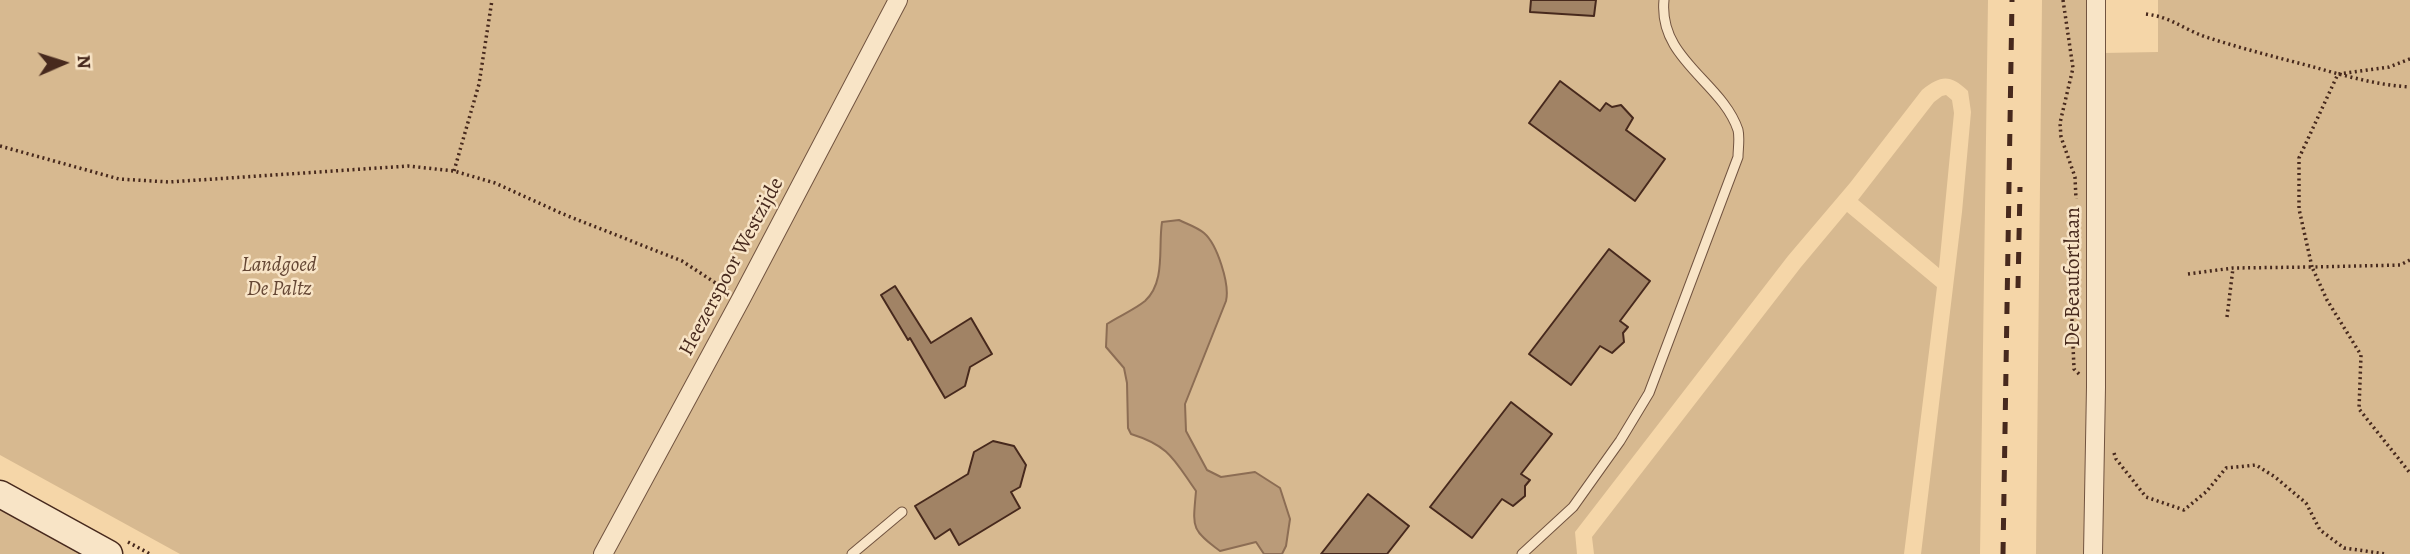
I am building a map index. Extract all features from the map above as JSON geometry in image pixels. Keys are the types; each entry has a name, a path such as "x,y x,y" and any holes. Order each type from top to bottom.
{"main road":[{"path":"0,494 109,554"}],"street":[{"name":"Heezerspoor Westzijde","path":"603,554 898,0"},
{"name":"De Beaufortlaan","path":"2094,554 2100,45 2096,0"}],"lane":[{"path":"1522,554 1573,507 1620,441 1649,393 1738,158 1739,133 1730,113 1682,58 1670,38 1663,11 1664,0"},
{"path":"852,554 902,512"}],"path":[{"path":"454,171 479,84 492,0"},
{"path":"2063,0 2073,68 2060,122 2061,137 2075,177 2077,208 2069,250 2074,369 2096,387"},
{"path":"2146,14 2180,24 2202,36 2337,74 2410,87"},
{"path":"2337,74 2389,67 2410,59"},
{"path":"2337,74 2300,158 2299,209 2312,267 2327,300 2361,355 2358,409 2410,473"},
{"path":"0,146 119,179 169,183 408,166 454,171 495,183 563,214 682,261 741,299"},
{"path":"2188,274 2234,268 2400,265 2410,260"},
{"path":"2227,317 2234,268"},
{"path":"2113,447 2116,459 2146,497 2184,510 2206,492 2225,468 2256,465 2306,503 2320,530 2344,548 2386,554"}],"green space":[{"name":"Landgoed De Paltz","path":"0,0 1988,0 1980,554 1921,554 1962,212 1971,112 1968,91 1945,78 1922,90 1850,183 1788,256 1575,532 1577,554 180,554 0,455"},
{"path":"2042,0 2103,0 2103,53 2158,52 2158,0 2410,0 2410,554 2036,554"},
{"path":"1946,95 1952,100 1954,113 1939,268 1858,200 1934,102"},
{"path":"1847,212 1937,287 1904,554 1594,554 1592,537 1801,267"},
{"path":"0,503 92,554 0,554"}],"shaded area":[{"path":"1179,220 1209,238 1221,265 1227,294 1185,404 1186,431 1207,470 1221,477 1255,472 1280,488 1290,519 1286,546 1282,554 1264,554 1256,542 1220,551 1210,544 1198,532 1194,520 1196,491 1182,471 1163,449 1131,434 1128,428 1124,368 1106,347 1107,324 1141,304 1152,293 1159,274 1162,222"}],"building":[{"path":"1531,0 1596,0 1594,16 1530,12"},
{"path":"1560,81 1600,111 1606,103 1612,107 1621,105 1633,118 1626,130 1665,159 1635,201 1529,123"},
{"path":"1609,249 1650,281 1620,321 1628,327 1623,333 1624,342 1612,353 1600,346 1571,385 1529,354"},
{"path":"895,286 931,343 971,318 992,354 970,367 965,386 945,398 881,295"},
{"path":"1511,402 1552,434 1521,474 1530,480 1525,486 1525,496 1513,506 1502,499 1472,538 1430,507"},
{"path":"993,441 1014,446 1026,465 1020,487 1011,492 1020,508 959,545 950,529 935,539 915,506 968,474 974,452"},
{"path":"1368,494 1409,526 1387,554 1321,554"}],"railway":[{"path":"2003,554 2012,0"},
{"path":"2018,288 2020,187"}]}
